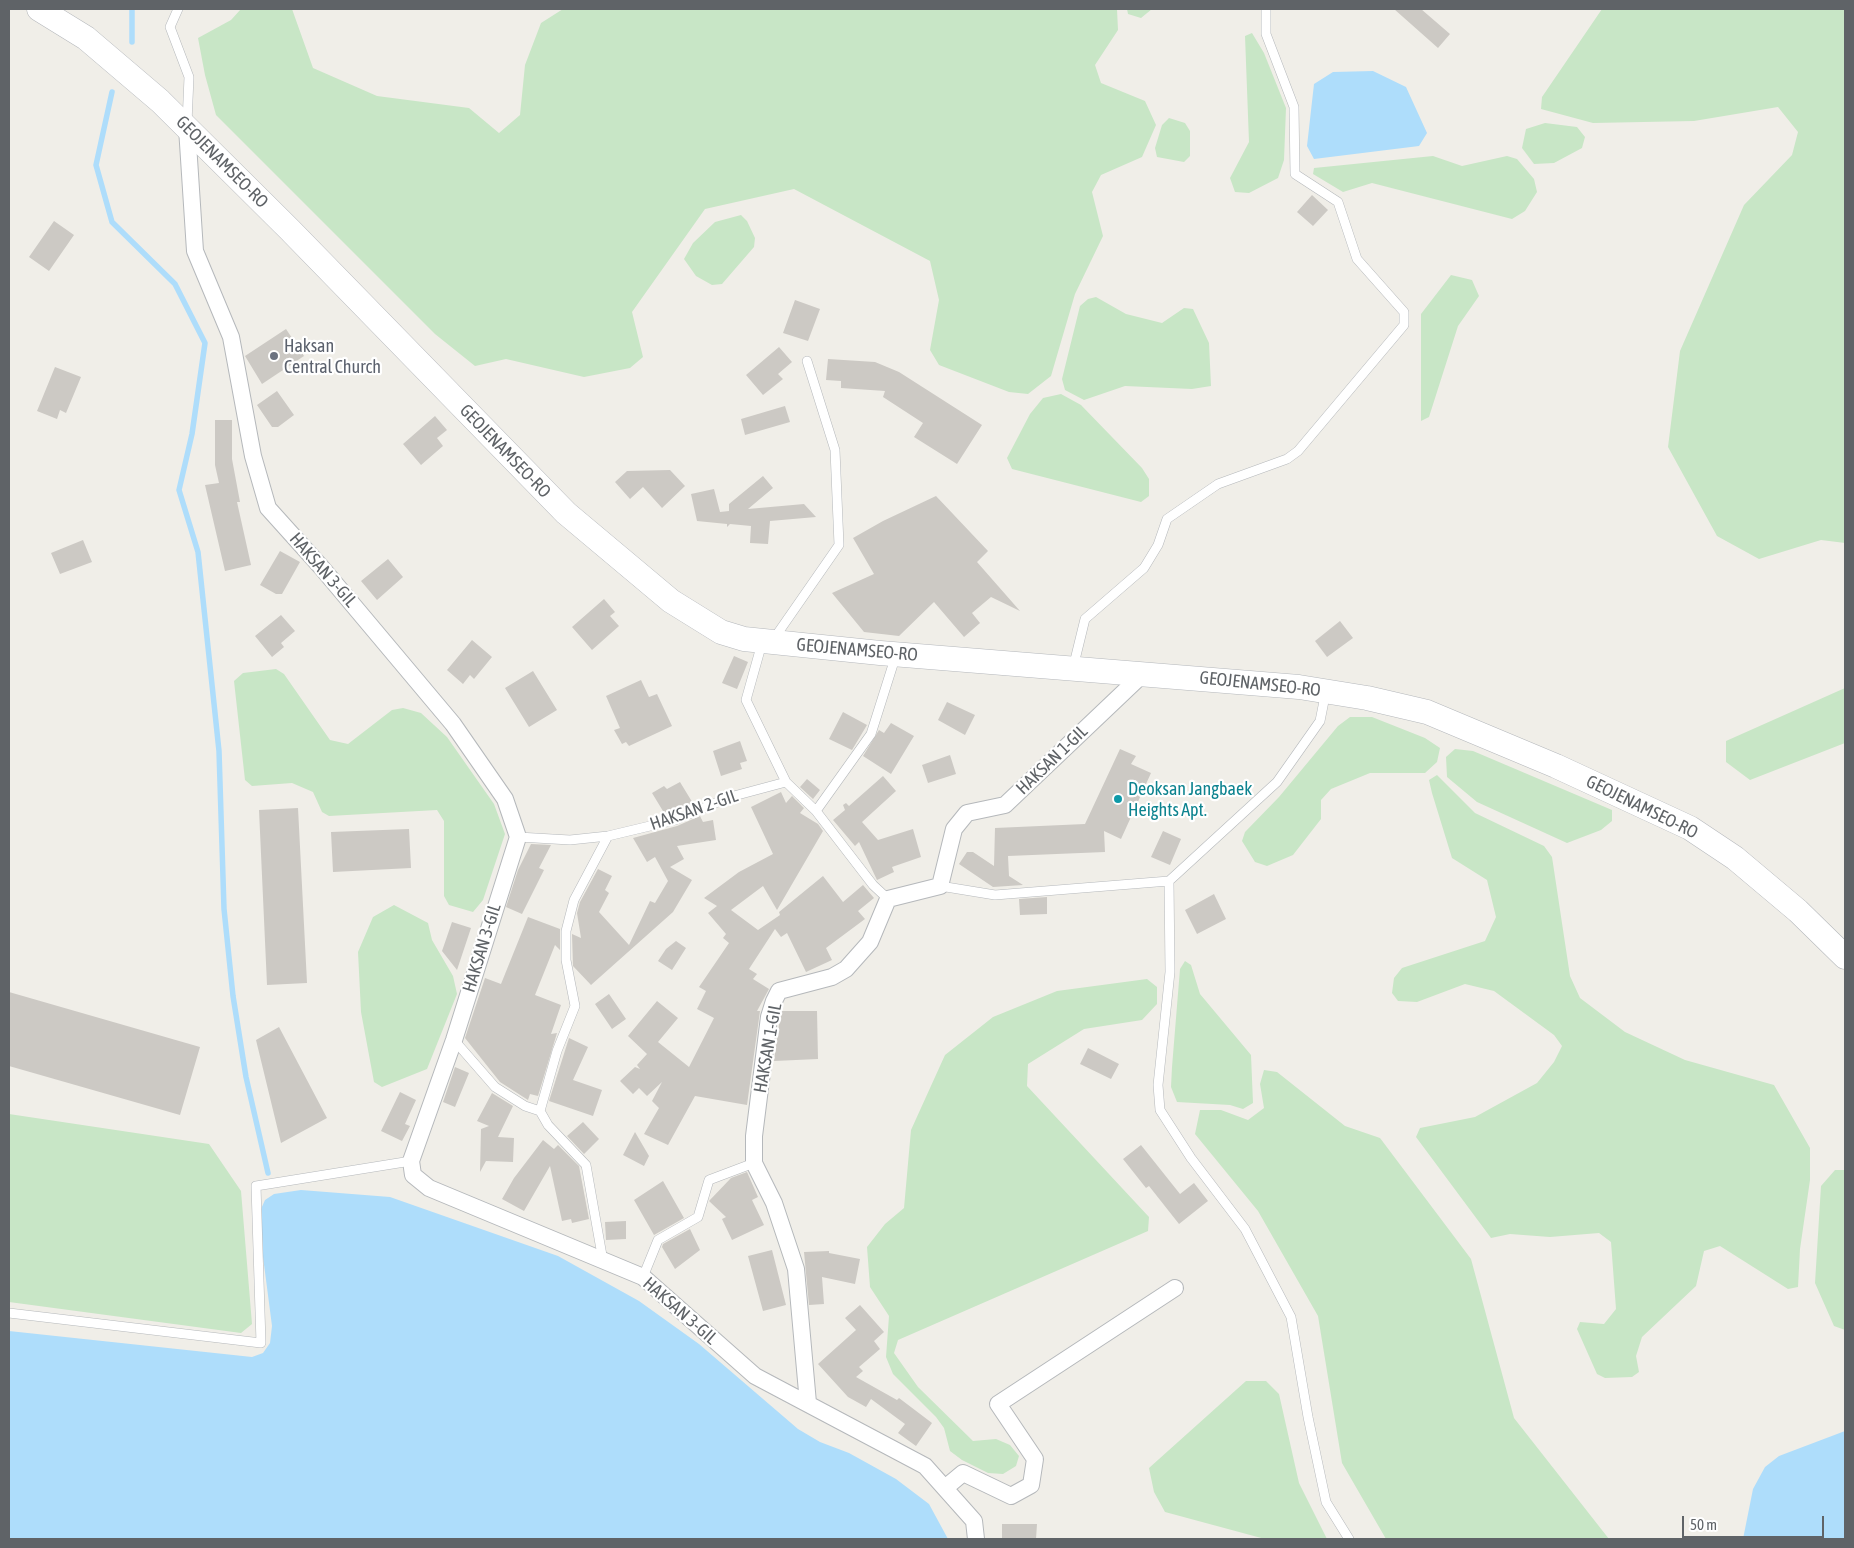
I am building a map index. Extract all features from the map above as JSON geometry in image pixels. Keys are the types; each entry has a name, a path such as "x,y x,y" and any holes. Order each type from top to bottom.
{"main road":[{"name":"GEOJENAMSEO-RO","path":"40,9 86,38 160,101 290,230 566,512 671,601 697,619 721,632 744,639 896,654 1144,673 1326,691 1427,712 1556,766 1690,828 1735,858 1798,911 1845,957"}],"street":[{"name":"HAKSAN 3-GIL","path":"187,128 195,251 231,336 253,456 268,508 322,568 453,724 505,799 518,836 454,1040 412,1161 413,1175 429,1188 643,1277 755,1376 925,1466 974,1521 976,1539"},
{"name":"HAKSAN 1-GIL","path":"940,886 954,830 967,813 1005,804 1144,673"},
{"path":"888,899 940,886"},
{"name":"HAKSAN 1-GIL","path":"808,1403 796,1270 774,1203 754,1163 754,1136 774,1001 779,991 832,977 846,969 870,942 888,899"},
{"path":"945,1488 963,1473 1011,1496 1031,1485 1035,1459 998,1404 1175,1288"}],"lane":[{"path":"178,9 170,28 189,78 187,128"},
{"path":"1073,668 1085,619 1144,568 1158,545 1167,518 1218,484 1287,459 1298,451 1404,325 1404,312 1357,259 1338,202 1295,174 1294,107 1266,34 1266,9"},
{"path":"807,361 835,450 839,544 767,641 746,700 786,782 816,811 874,885 888,899"},
{"path":"816,811 870,734 896,654"},
{"path":"940,886 995,895 1169,881 1277,782 1320,722 1326,691"},
{"name":"HAKSAN 2-GIL","path":"518,836 570,840 608,836 675,820 730,797 786,782"},
{"path":"540,1111 557,1051 575,1006 566,960 566,931 574,900 608,836"},
{"path":"1169,881 1170,972 1158,1085 1160,1110 1191,1158 1245,1229 1291,1317 1308,1417 1326,1502 1349,1539"},
{"path":"454,1040 495,1087 526,1106 540,1111 548,1125 586,1165 603,1261"},
{"path":"9,1313 262,1343 256,1186 412,1161"},
{"path":"643,1277 658,1240 698,1217 709,1180 754,1163"}],"green space":[{"path":"241,9 292,9 313,68 377,96 469,108 499,133 520,115 525,65 541,23 563,9 1117,9 1118,30 1095,65 1101,83 1145,101 1156,125 1142,157 1101,175 1092,192 1103,236 1075,294 1051,376 1028,394 1009,392 939,365 930,350 939,300 930,261 794,189 705,209 632,312 643,357 630,368 584,377 506,359 475,366 435,334 216,115 205,75 198,38 231,20"},
{"path":"1127,9 1152,9 1141,18 1128,14"},
{"path":"1602,9 1845,9 1845,543 1821,540 1759,559 1717,536 1668,447 1680,351 1744,205 1792,155 1798,132 1778,107 1694,121 1593,123 1541,109 1542,97"},
{"path":"1252,33 1264,53 1286,108 1284,160 1278,178 1249,193 1235,192 1230,178 1249,142 1245,36"},
{"path":"1169,118 1185,123 1190,131 1190,156 1184,162 1157,157 1155,148 1162,125"},
{"path":"1545,123 1577,127 1585,137 1582,148 1554,163 1534,164 1522,148 1526,129"},
{"path":"1433,156 1462,166 1507,156 1517,159 1534,179 1537,192 1525,211 1512,219 1372,183 1343,192 1313,174 1314,168"},
{"path":"741,215 747,221 755,238 754,247 722,284 712,285 696,276 684,259 693,243 715,222"},
{"path":"1451,275 1472,280 1479,296 1458,326 1429,417 1421,421 1421,314"},
{"path":"1096,297 1126,314 1162,323 1184,308 1193,309 1209,343 1211,386 1192,389 1125,386 1084,400 1065,390 1062,379 1080,306 1088,299"},
{"path":"1061,394 1081,405 1142,468 1149,479 1149,496 1141,502 1012,469 1007,458 1030,414 1043,398"},
{"path":"276,669 284,674 330,740 348,744 392,710 403,708 421,713 447,737 494,804 505,834 483,900 473,912 449,905 444,896 444,821 437,810 329,816 322,812 313,792 292,783 252,786 245,780 234,681 243,673"},
{"path":"1845,688 1845,743 1750,780 1726,762 1726,741"},
{"path":"1350,717 1372,717 1425,738 1440,748 1437,762 1425,773 1370,773 1331,789 1321,800 1321,819 1293,855 1267,866 1255,862 1242,841 1245,832 1279,797 1338,726"},
{"path":"1455,749 1473,751 1612,810 1612,821 1601,830 1567,843 1477,802 1447,777 1446,757"},
{"path":"1437,775 1475,813 1544,846 1552,857 1570,976 1580,998 1625,1032 1685,1060 1774,1085 1810,1148 1810,1180 1800,1249 1798,1287 1788,1289 1720,1246 1704,1251 1696,1286 1642,1337 1636,1356 1639,1372 1632,1377 1605,1378 1597,1374 1577,1329 1580,1322 1604,1324 1616,1309 1611,1242 1599,1233 1550,1237 1510,1234 1491,1238 1416,1137 1420,1128 1475,1117 1537,1083 1554,1062 1562,1046 1554,1035 1494,991 1465,984 1417,1002 1398,1001 1392,993 1394,978 1402,968 1485,941 1496,917 1487,880 1452,858 1429,780"},
{"path":"394,905 428,923 432,940 453,976 457,994 427,1069 382,1087 374,1082 361,1012 358,952 373,917"},
{"path":"1185,961 1191,965 1200,994 1251,1055 1253,1103 1243,1109 1230,1105 1177,1102 1171,1087 1180,969"},
{"path":"1147,979 1157,987 1157,1004 1142,1020 1084,1029 1028,1064 1027,1086 1149,1217 1148,1231 898,1340 894,1353 918,1387 973,1441 996,1439 1010,1445 1019,1456 1016,1466 1003,1474 988,1473 962,1460 950,1451 944,1428 936,1417 893,1374 886,1357 889,1316 870,1287 867,1247 885,1224 904,1208 911,1130 945,1055 993,1017 1057,991"},
{"path":"1264,1070 1277,1072 1345,1126 1380,1138 1471,1259 1514,1418 1609,1539 1386,1539 1342,1463 1318,1316 1258,1211 1195,1134 1200,1110 1221,1110 1248,1120 1264,1108 1260,1084"},
{"path":"9,1114 209,1144 241,1191 252,1324 241,1333 9,1302"},
{"path":"1835,1170 1845,1170 1845,1330 1834,1326 1815,1283 1821,1186"},
{"path":"1246,1381 1266,1381 1279,1394 1299,1483 1327,1539 1265,1539 1165,1512 1154,1492 1149,1468"}],"water":[{"path":"1373,71 1406,87 1427,133 1419,146 1314,159 1307,146 1314,84 1333,72"},
{"path":"301,1190 390,1197 558,1256 639,1301 699,1344 798,1429 820,1442 849,1453 896,1479 929,1504 948,1539 9,1539 9,1331 252,1357 263,1353 270,1343 272,1326 262,1249 261,1209 265,1200 274,1194"},
{"path":"1845,1431 1845,1539 1743,1539 1753,1489 1765,1467 1779,1456"}],"building":[{"path":"1394,9 1421,9 1450,34 1438,48"},
{"path":"1312,195 1328,210 1313,226 1297,212"},
{"path":"54,221 74,235 49,271 29,257"},
{"path":"795,300 820,309 808,341 783,333"},
{"name":"Haksan Central Church","path":"286,329 304,356 262,384 245,356"},
{"path":"779,347 792,362 778,374 783,379 763,395 746,375"},
{"path":"828,359 875,362 899,372 982,425 957,464 914,437 923,423 883,397 885,391 841,388 841,381 826,380"},
{"path":"55,367 81,377 66,413 60,410 57,419 37,411"},
{"path":"277,391 294,415 278,427 272,427 257,405"},
{"path":"785,406 790,422 745,435 741,419"},
{"path":"435,416 447,430 437,438 443,446 421,465 403,444"},
{"path":"215,420 232,420 232,459 240,502 237,502 251,565 225,571 205,485 219,483 215,465"},
{"path":"670,470 685,486 662,508 643,487 630,499 615,482 627,471"},
{"path":"763,476 773,488 748,509 804,504 816,517 770,521 768,544 750,543 751,526 730,524 727,527 727,524 697,521 691,494 714,489 720,512 729,511 729,504"},
{"path":"936,496 988,551 977,562 1020,611 991,597 972,613 980,623 964,637 934,602 899,636 864,632 832,593 874,574 853,538 883,521"},
{"path":"83,540 92,562 60,574 51,553"},
{"path":"280,551 300,562 282,594 276,594 260,585"},
{"path":"388,559 403,577 377,600 361,581"},
{"path":"604,599 615,612 610,616 619,626 592,650 572,627"},
{"path":"281,615 295,631 281,643 284,647 272,657 255,636"},
{"path":"1340,621 1353,638 1327,657 1315,641"},
{"path":"472,640 492,657 474,679 470,675 463,684 447,670"},
{"path":"734,656 748,662 737,689 722,683"},
{"path":"533,671 557,710 529,727 505,688"},
{"path":"641,680 649,697 657,694 672,726 629,746 626,742 622,744 614,730 620,728 606,696"},
{"path":"947,702 975,715 965,735 938,720"},
{"path":"843,712 867,725 852,750 829,739"},
{"path":"891,723 914,736 891,774 863,756 879,730 884,733"},
{"path":"740,741 747,761 740,763 742,769 721,776 713,751"},
{"name":"Deoksan Jangbaek Heights Apt.","path":"1120,749 1136,756 1131,764 1151,773 1121,839 1104,831 1105,852 1008,856 1009,876 1023,885 993,887 959,864 967,852 973,852 994,866 995,828 1085,824"},
{"path":"950,755 956,774 928,783 922,765"},
{"path":"883,776 896,791 862,822 878,840 913,829 921,857 892,867 894,872 877,880 859,842 855,846 833,820 845,810 843,805 846,803 849,806"},
{"path":"807,779 820,790 813,799 800,787"},
{"path":"680,782 694,805 666,816 652,793 664,786 667,789"},
{"path":"781,792 786,803 792,796 804,808 800,813 818,824 823,831 777,910 763,886 731,910 758,930 780,915 779,912 823,876 843,902 863,885 874,898 858,911 865,919 826,948 832,960 806,972 787,933 781,937 775,929 749,969 757,974 753,979 769,989 757,1011 760,1011 747,1105 695,1096 668,1145 644,1134 659,1108 652,1101 662,1082 647,1096 639,1088 633,1094 620,1081 635,1067 640,1069 637,1065 647,1054 628,1036 657,1001 678,1018 658,1042 689,1067 714,1018 697,1009 706,991 699,987 729,943 723,938 726,934 708,913 717,906 704,898 739,872 773,854 751,807"},
{"path":"298,808 307,983 267,985 259,810"},
{"path":"700,816 703,822 713,820 716,840 677,846 684,859 670,867 692,880 673,912 591,985 573,966 572,934 581,938 577,913 580,902 598,869 612,876 605,890 609,893 599,912 629,945 650,901 655,903 668,881 655,857 647,862 633,838 677,826"},
{"path":"409,829 411,868 333,872 331,832"},
{"path":"1163,831 1181,839 1170,865 1151,857"},
{"path":"531,844 551,845 539,868 544,870 522,914 506,907 518,870"},
{"path":"1214,894 1226,919 1197,934 1185,910"},
{"path":"1047,897 1047,914 1020,915 1019,899"},
{"path":"528,917 560,929 560,950 555,945 535,995 561,1005 551,1034 557,1033 538,1096 530,1094 528,1100 500,1082 465,1038 485,978 501,984"},
{"path":"452,922 471,928 457,970 442,951"},
{"path":"676,941 686,948 672,970 658,961 666,949"},
{"path":"9,992 200,1047 180,1115 9,1066"},
{"path":"609,994 626,1019 612,1029 595,1004"},
{"path":"781,1011 817,1011 818,1059 774,1061"},
{"path":"279,1027 327,1118 281,1143 256,1040"},
{"path":"569,1038 588,1047 573,1080 602,1090 593,1116 549,1101"},
{"path":"1088,1048 1119,1064 1111,1079 1080,1064"},
{"path":"455,1067 469,1073 455,1107 443,1102"},
{"path":"400,1092 416,1100 405,1124 410,1126 402,1141 381,1131"},
{"path":"492,1093 513,1106 498,1137 514,1138 513,1162 486,1161 480,1172 481,1129 489,1126 477,1121"},
{"path":"583,1122 599,1139 584,1154 567,1136"},
{"path":"635,1132 649,1156 644,1166 623,1155"},
{"path":"543,1140 554,1149 558,1145 579,1166 589,1219 572,1223 571,1219 562,1221 550,1166 524,1211 502,1199 514,1178"},
{"path":"1141,1145 1180,1194 1194,1183 1208,1201 1179,1224 1149,1186 1146,1188 1123,1159"},
{"path":"747,1172 758,1197 752,1200 764,1225 732,1240 722,1219 726,1217 709,1201 731,1178"},
{"path":"663,1181 684,1218 654,1235 634,1200"},
{"path":"626,1221 626,1239 606,1240 605,1222"},
{"path":"690,1229 700,1250 675,1269 662,1247 663,1244"},
{"path":"772,1250 786,1305 763,1311 748,1256"},
{"path":"829,1251 829,1253 860,1259 855,1284 822,1277 824,1304 809,1305 804,1252"},
{"path":"860,1305 884,1332 874,1341 880,1349 859,1367 863,1371 856,1377 897,1400 899,1398 932,1423 916,1446 898,1433 905,1424 871,1399 866,1407 848,1397 818,1364 856,1330 845,1318"},
{"path":"1002,1524 1037,1524 1036,1539 1002,1539"}],"waterway":[{"path":"132,9 132,42"},
{"path":"112,92 96,165 112,222 175,284 205,343 192,434 179,490 198,552 219,751 224,909 233,996 246,1077 268,1173"}],"place":[{"name":"Haksan Central Church","path":"274,356"},
{"name":"Deoksan Jangbaek Heights Apt.","path":"1118,799"}]}
